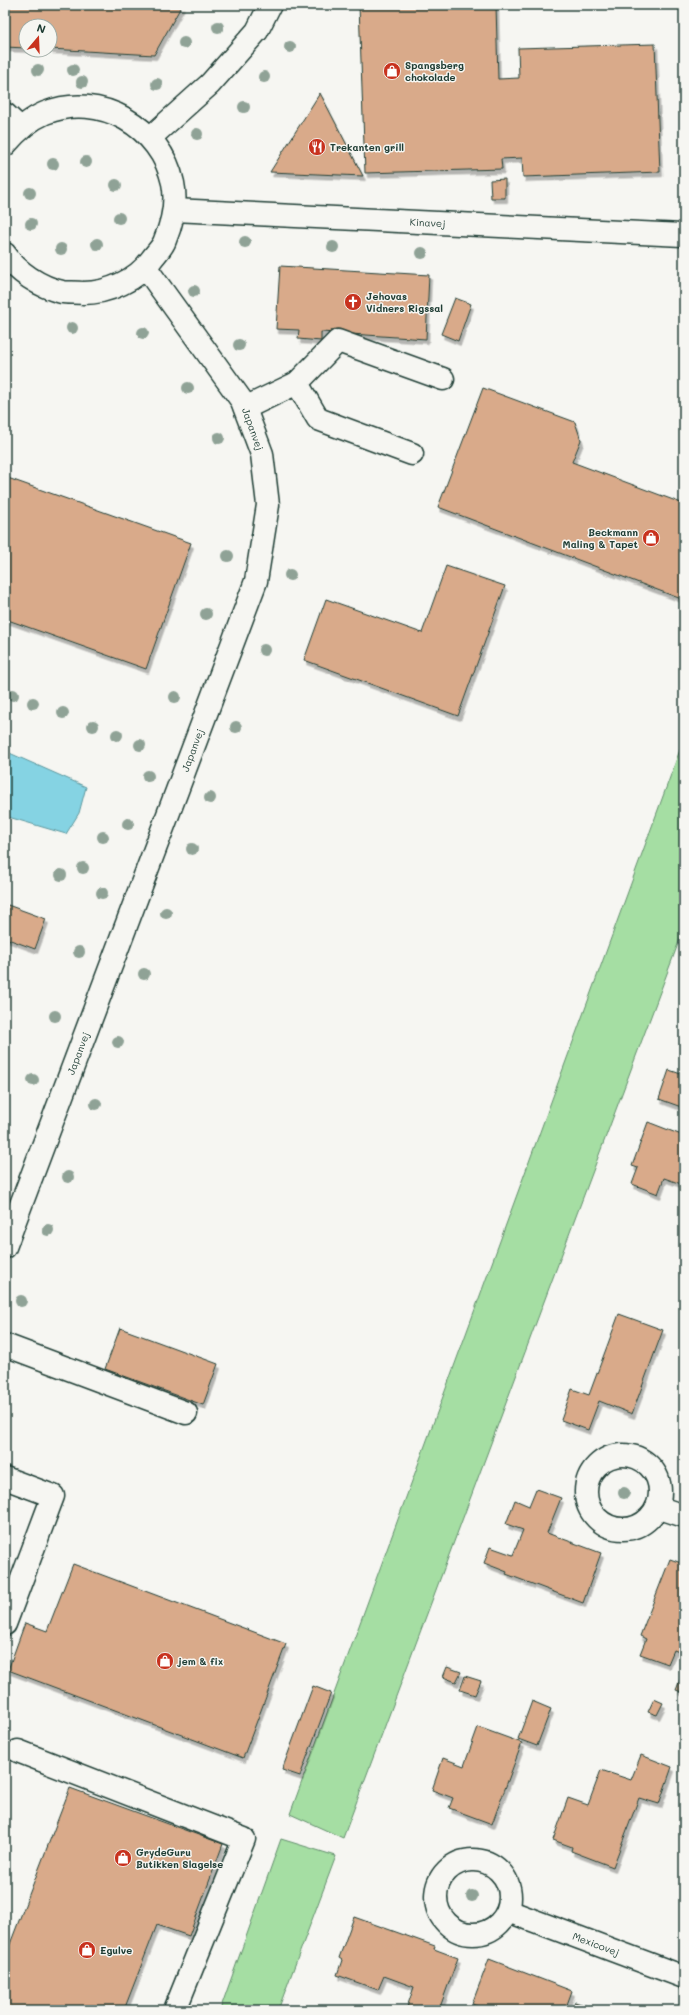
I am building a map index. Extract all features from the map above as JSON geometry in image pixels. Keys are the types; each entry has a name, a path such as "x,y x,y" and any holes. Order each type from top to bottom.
{"street":[{"path":"151,137 215,78 257,31 270,5"},
{"path":"5,145 13,121 73,106 102,108 128,119 151,137 165,159 173,184 174,210 165,241 146,268 121,284 92,293 62,292 34,281 7,261"},
{"name":"Kinavej","path":"174,210 682,235"},
{"name":"Japanvej","path":"5,1247 256,581 268,505 262,454 242,401 146,268"},
{"path":"245,408 298,383 338,341 444,379"},
{"path":"298,383 318,419 412,454"},
{"path":"5,1345 186,1413"},
{"path":"5,1478 53,1496 5,1624"},
{"path":"658,1507 684,1516"},
{"path":"18,1751 244,1839 175,2010"},
{"name":"Mexicovej","path":"508,1911 684,1977"}],"green space":[{"path":"684,739 684,928 343,1838 290,1814"},
{"path":"281,1839 336,1856 278,2010 220,2010"}],"water":[{"path":"5,751 86,787 79,813 66,834 5,816"}],"building":[{"path":"6,5 182,5 154,55 58,49 58,18 18,18 18,48 5,47"},
{"path":"359,5 496,5 498,79 519,78 518,48 655,44 660,172 523,177 522,158 501,159 502,169 365,173"},
{"path":"320,93 363,176 270,172"},
{"path":"505,179 505,198 491,198 490,180"},
{"name":"Jehovas Vidners Rigssal","path":"280,266 429,275 426,339 321,332 321,341 298,339 299,330 276,329"},
{"path":"455,298 471,304 458,341 441,334"},
{"path":"483,388 575,422 581,440 572,462 684,504 684,600 438,507"},
{"path":"5,477 191,543 146,669 5,619"},
{"path":"446,566 505,586 458,716 304,660 326,599 422,633"},
{"path":"5,904 46,919 35,949 5,938"},
{"path":"669,1070 684,1075 684,1108 659,1099"},
{"path":"648,1122 684,1136 684,1185 664,1178 658,1194 632,1184 638,1168 632,1166"},
{"path":"619,1314 663,1330 632,1414 599,1401 588,1430 561,1420 572,1389 589,1395"},
{"path":"120,1328 218,1364 203,1405 105,1369"},
{"path":"536,1489 561,1498 547,1533 601,1553 583,1603 506,1574 507,1572 484,1563 490,1547 513,1555 523,1530 506,1524 515,1500 529,1506"},
{"path":"670,1559 684,1564 684,1654 674,1650 668,1664 640,1654 646,1639 640,1636"},
{"path":"73,1564 286,1644 243,1758 8,1670 25,1623 47,1631"},
{"path":"447,1667 461,1672 456,1682 443,1677"},
{"path":"684,1670 684,1693 676,1690"},
{"path":"465,1676 481,1681 475,1695 460,1690"},
{"path":"313,1686 331,1693 300,1776 282,1770"},
{"path":"654,1699 663,1703 657,1715 648,1712"},
{"path":"532,1701 551,1709 537,1746 518,1739"},
{"path":"478,1727 522,1743 492,1824 449,1808 453,1798 432,1790 443,1758 464,1766"},
{"path":"641,1755 672,1767 659,1804 639,1798 613,1867 571,1851 572,1847 553,1840 568,1798 588,1805 601,1770 631,1780"},
{"path":"70,1788 223,1844 189,1936 157,1925 124,2010 5,2010 5,1957"},
{"path":"354,1917 435,1946 434,1949 458,1958 439,2010 406,2010 414,1987 384,1976 378,1990 337,1975 342,1960 339,1958"},
{"path":"489,1959 572,1991 565,2010 487,2010 472,2004"},
{"path":"575,2002 591,2007 589,2010 572,2010"}],"place":[{"name":"Spangsberg chokolade","path":"392,71"},
{"name":"Trekanten grill","path":"317,147"},
{"name":"Jehovas Vidners Rigssal","path":"353,302"},
{"name":"Beckmann Maling & Tapet","path":"651,538"},
{"name":"jem & fix","path":"165,1661"},
{"name":"GrydeGuru Butikken Slagelse","path":"123,1858"},
{"name":"Egulve","path":"87,1950"}]}
